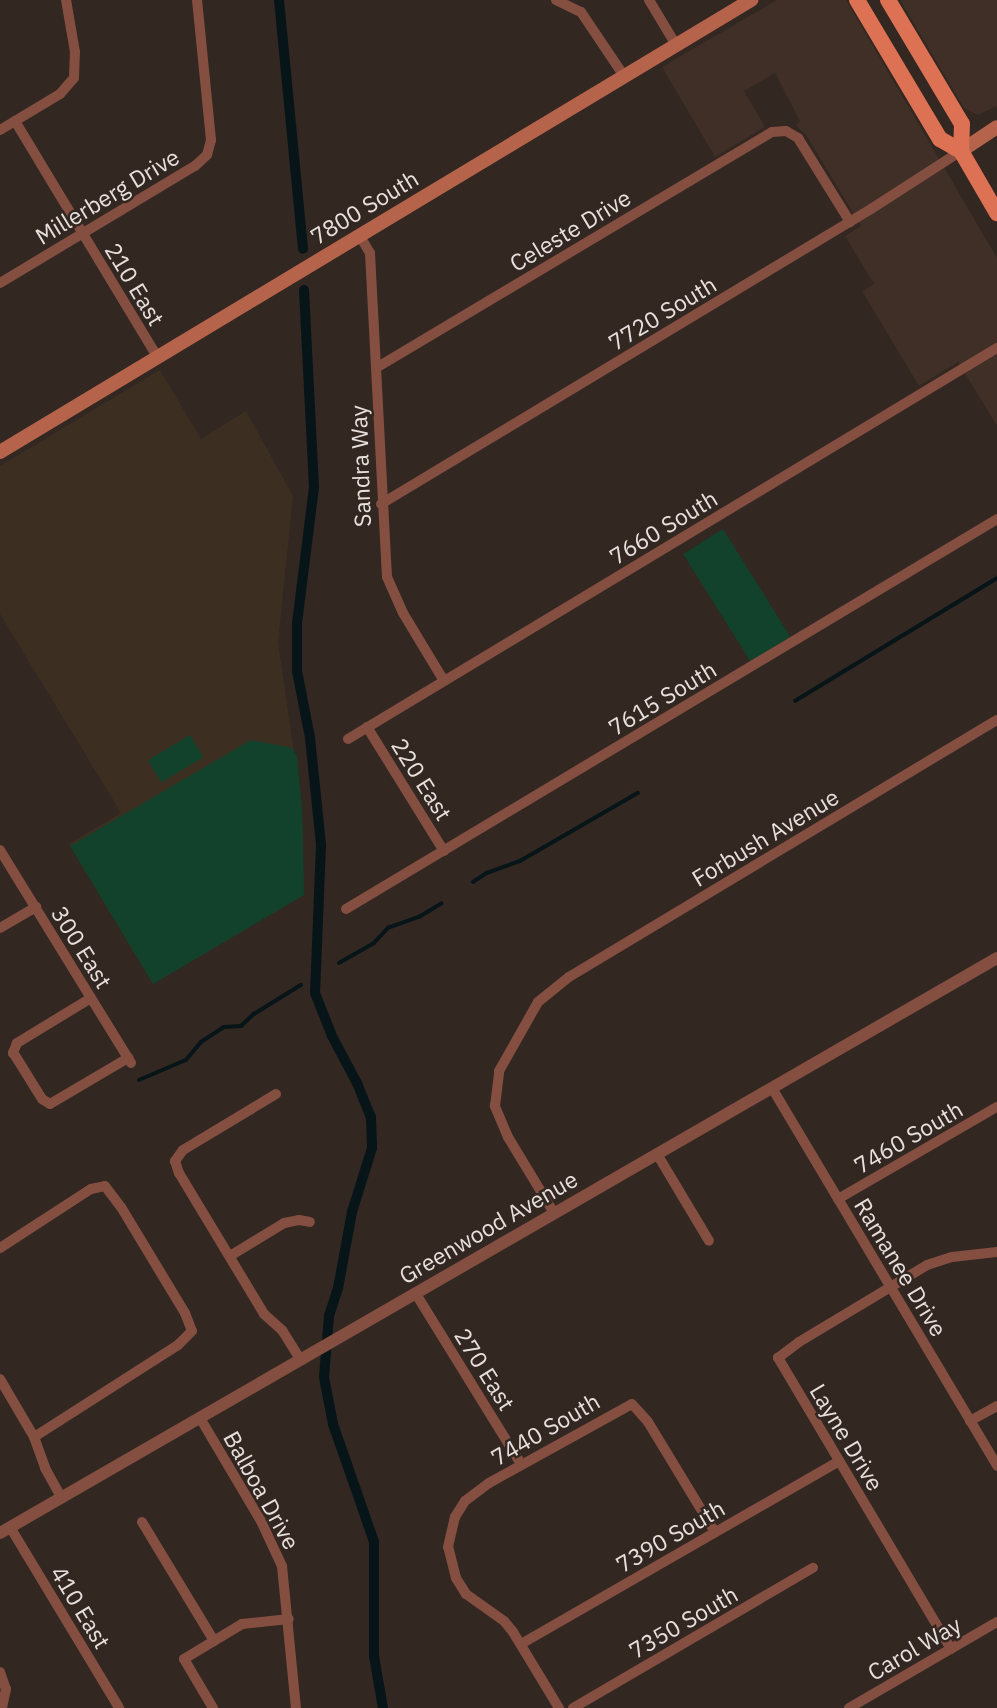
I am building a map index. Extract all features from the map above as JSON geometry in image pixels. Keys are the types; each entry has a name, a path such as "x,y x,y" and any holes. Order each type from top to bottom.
{"main road":[{"name":"7800 South","path":"0,452 751,0"},
{"path":"857,0 940,139 961,151 997,213"},
{"path":"888,0 961,124 961,151"},
{"path":"961,151 997,127"}],"street":[{"path":"0,130 60,94 74,78 75,52 65,0"},
{"name":"Millerberg Drive","path":"0,283 195,166 207,155 211,140 197,0"},
{"path":"556,0 581,12 624,76"},
{"path":"649,0 676,45"},
{"name":"210 East","path":"15,121 158,358"},
{"name":"Celeste Drive","path":"376,368 765,135 786,131 802,144 850,222"},
{"name":"7720 South","path":"381,504 850,222 961,151"},
{"name":"Sandra Way","path":"360,236 370,253 384,559 392,593 444,681"},
{"name":"7660 South","path":"348,739 997,348"},
{"name":"7615 South","path":"346,909 997,519"},
{"name":"Forbush Avenue","path":"554,1213 508,1137 498,1116 495,1095 499,1071 532,1012 553,987 997,720"},
{"name":"220 East","path":"368,727 444,851"},
{"name":"300 East","path":"0,850 36,907 92,998 130,1061 50,1104 42,1099 13,1053 17,1043 92,998"},
{"path":"0,929 36,907"},
{"name":"Greenwood Avenue","path":"5,1530 997,958"},
{"name":"Ramanee Drive","path":"772,1088 997,1466"},
{"path":"276,1094 176,1157 179,1173 264,1314 306,1357"},
{"name":"7460 South","path":"838,1199 997,1107"},
{"path":"657,1154 709,1241"},
{"path":"0,1248 91,1189 105,1186 185,1312 192,1331 178,1345 34,1437"},
{"path":"230,1256 284,1223 299,1220 310,1222"},
{"path":"890,1287 939,1260 997,1252"},
{"name":"Layne Drive","path":"890,1287 799,1342 778,1358 951,1649"},
{"name":"270 East","path":"416,1294 521,1464"},
{"path":"0,1379 34,1437 45,1468 61,1497"},
{"name":"7440 South","path":"559,1708 504,1621 466,1594 450,1562 448,1547 455,1517 464,1501 521,1464 632,1404 648,1422 715,1532"},
{"path":"970,1421 997,1406"},
{"name":"Balboa Drive","path":"200,1418 273,1543 282,1566 296,1708"},
{"name":"7390 South","path":"521,1644 839,1461"},
{"path":"142,1522 214,1641"},
{"name":"410 East","path":"5,1530 119,1708"},
{"name":"7350 South","path":"573,1708 813,1568"},
{"path":"212,1708 184,1659 250,1622 289,1619"},
{"name":"Carol Way","path":"849,1708 997,1622"},
{"path":"0,1672 6,1689 3,1707"}],"shaded area":[{"path":"777,0 846,0 997,258 997,426 958,362 919,386 862,291 874,284 845,236 861,226 806,135 796,126 800,121 775,73 744,91 765,127 715,157 662,67"},
{"path":"900,0 997,0 997,106 978,115 964,108"},
{"path":"160,370 201,439 246,411 293,496 278,642 302,808 304,895 153,984 69,844 121,813 0,614 0,466"}],"green space":[{"path":"723,529 790,637 750,662 683,554"},
{"path":"190,735 203,757 161,783 148,760"},
{"path":"251,740 292,748 297,756 302,808 304,895 153,984 70,846"}],"waterway":[{"path":"279,0 303,249"},
{"path":"304,290 314,487 297,623 297,671 310,738 321,845 315,993 332,1036 357,1083 371,1117 372,1148 352,1212 338,1288 329,1316 324,1377 333,1424 374,1542 374,1656 383,1708"},
{"path":"795,701 997,578"},
{"path":"473,882 487,873 520,861 638,793"},
{"path":"339,963 374,943 388,928 419,917 441,904"},
{"path":"139,1080 186,1060 201,1042 224,1027 241,1026 254,1014 301,985"}]}
